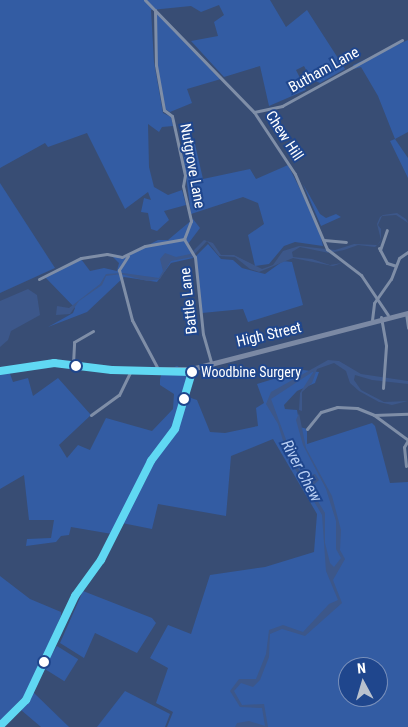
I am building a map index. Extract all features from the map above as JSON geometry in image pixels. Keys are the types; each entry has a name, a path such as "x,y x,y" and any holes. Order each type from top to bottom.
{"main road":[{"name":"High Street","path":"191,369 211,362 277,349 388,315 407,313"},
{"path":"0,371 42,364 73,364 132,370 157,367 191,369 175,429 151,462 101,560 75,596 26,700 0,726"}],"street":[{"name":"Chew Hill","path":"145,0 254,112 291,167 326,247 361,275 376,300 388,315"},
{"name":"Nutgrove Lane","path":"155,10 162,101 164,110 172,116 185,175 183,186 191,221 184,239"},
{"name":"Butham Lane","path":"254,112 282,106 402,40"},
{"path":"387,230 380,249 390,265 396,266"},
{"name":"Battle Lane","path":"184,239 195,257 203,334 211,362"},
{"path":"38,279 81,258 130,254 162,241 184,239"},
{"path":"324,240 344,240"},
{"path":"372,320 376,300 392,279 400,255 408,252"},
{"path":"130,254 119,270 132,320 157,367"},
{"path":"407,313 408,328"},
{"path":"381,317 386,346 383,388"},
{"path":"73,364 74,342 94,334"},
{"path":"92,415 119,395 132,370"},
{"path":"307,429 320,412 344,408 374,415 408,414"},
{"path":"374,415 408,440 404,447 407,466 402,467"}],"shaded area":[{"path":"0,0 270,0 286,27 307,10 345,69 320,83 311,79 304,66 296,70 306,90 269,106 260,66 224,77 191,41 218,36 214,22 224,15 219,5 201,12 191,6 151,10 154,62 163,113 171,117 173,126 162,127 159,132 148,124 149,167 154,187 168,195 182,190 186,205 164,211 169,220 157,231 151,229 148,213 141,212 144,198 151,200 148,192 125,209 87,133 48,147 45,143 0,168"},
{"path":"156,12 221,79 187,89 192,103 170,112 165,109 157,65"},
{"path":"408,40 408,132 395,139 378,96 361,67 354,69 353,65"},
{"path":"395,139 408,158 408,178 390,141"},
{"path":"195,144 203,179 250,169 256,179 288,165 318,225 323,246 295,242 284,246 269,264 255,266 248,235 264,224 258,203 243,197 191,214 182,146"},
{"path":"0,183 55,268 0,293"},
{"path":"303,184 320,214 326,218 336,214 341,217 321,226"},
{"path":"397,213 406,219 408,223 396,215 382,216 378,225 381,229 381,240 377,224 380,217 383,215"},
{"path":"193,219 200,228 188,244 193,258 171,263 157,282 124,277 87,312 48,327 73,313 75,308 45,277 81,259 90,271 104,268 117,271 119,263 112,256 127,256 158,240 168,240"},
{"path":"204,240 207,241 192,257 171,261 160,279 147,281 121,274 106,276 102,285 79,301 70,314 56,315 57,306 69,308 100,284 106,274 123,273 159,278 163,271 160,259 165,253 176,257 190,254"},
{"path":"207,241 213,243 221,255 234,255 262,269 273,265 283,251 299,246 335,250 354,244 377,245 375,247 358,245 329,253 300,247 292,252 293,257 312,259 330,265 342,263 333,266 293,258 259,272 250,269 235,257 219,256"},
{"path":"208,244 221,259 233,260 242,268 265,274 283,261 292,262 303,305 248,322 243,309 202,313 196,256"},
{"path":"28,289 37,295 40,315 11,331 8,340 0,347 0,301"},
{"path":"328,360 339,361 361,374 408,381 408,384 372,380 355,375 354,380 361,390 384,402 408,401 392,405 379,402 359,391 350,383 346,371 334,363 317,369 312,383 302,392 302,411 299,410 300,393 314,371 271,399 295,464 304,477 315,474 319,480 310,488 325,513 325,543 330,563 334,567 341,558 336,549 336,521 326,489 303,445 296,420 299,413 306,448 332,496 341,530 340,550 345,559 333,580 342,603 305,636 282,629 270,634 269,657 260,680 253,687 241,683 234,691 242,705 264,704 268,727 235,727 237,723 249,721 265,726 262,708 240,707 230,691 239,679 256,679 266,654 269,630 283,625 303,632 329,604 338,600 326,571 322,515 288,457 278,424 266,404 271,392"},
{"path":"177,366 188,372 182,395 197,400 210,432 225,433 258,426 256,408 264,403 257,384 303,370 319,372 315,383 297,391 284,405 285,409 297,410 300,427 307,429 307,444 372,423 375,426 390,483 408,482 408,727 167,727 173,712 156,703 168,668 150,658 168,625 191,634 210,575 265,567 314,552 317,514 273,439 231,456 226,516 158,504 152,529 122,523 148,476 143,474 112,534 71,527 69,535 61,536 56,542 26,546 27,539 51,538 54,520 29,520 24,475 0,489 0,373 9,371 13,382 28,378 33,396 58,378 91,415 59,445 67,458 78,445 90,450 106,418 152,431 173,409 174,394 160,385 162,372"},
{"path":"0,576 30,599 61,612 61,616 26,694 0,721"},
{"path":"83,591 152,618 156,623 137,653 95,633 84,658 60,643"},
{"path":"57,646 78,659 64,681 43,668"},
{"path":"125,691 170,714 165,727 97,727"},
{"path":"33,692 69,727 41,727 21,710"}],"transit line":[{"path":"0,371 54,363 112,370 192,372 175,429 151,461 101,560 75,596 26,700 0,726"}],"place":[{"name":"Woodbine Surgery","path":"192,372"}],"water label":[{"name":"River Chew","path":"301,471"}]}
